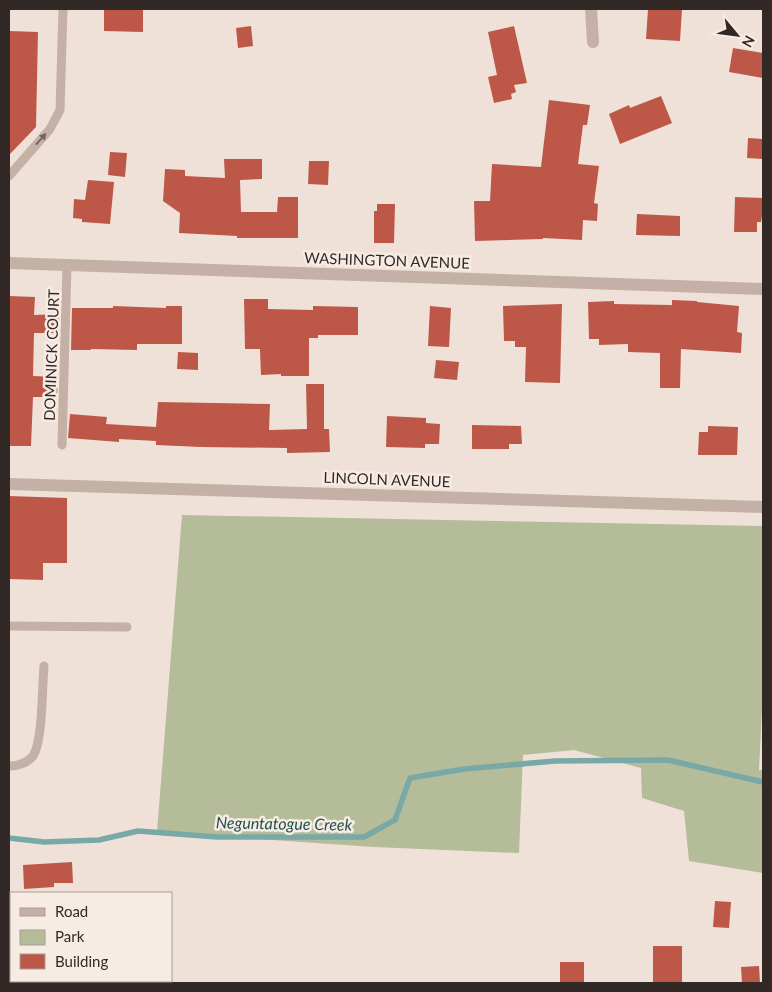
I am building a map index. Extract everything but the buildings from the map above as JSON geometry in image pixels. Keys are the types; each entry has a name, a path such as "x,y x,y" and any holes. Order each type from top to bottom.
{"street":[{"path":"591,9 593,42"},
{"name":"WASHINGTON AVENUE","path":"9,263 763,289"},
{"name":"LINCOLN AVENUE","path":"9,484 763,507"}],"lane":[{"path":"9,176 50,129 60,110 63,9"},
{"name":"DOMINICK COURT","path":"62,445 67,266"},
{"path":"9,626 127,627"},
{"path":"9,766 16,766 26,762 34,755 39,738 44,666"}],"green space":[{"path":"182,515 763,526 763,688 759,770 763,770 763,873 689,861 684,811 642,798 641,768 574,750 523,755 519,853 374,847 157,832"}],"waterway":[{"name":"Neguntatogue Creek","path":"9,838 44,842 99,840 138,831 217,837 364,837 395,820 410,778 464,769 555,761 668,760 763,782"}]}
